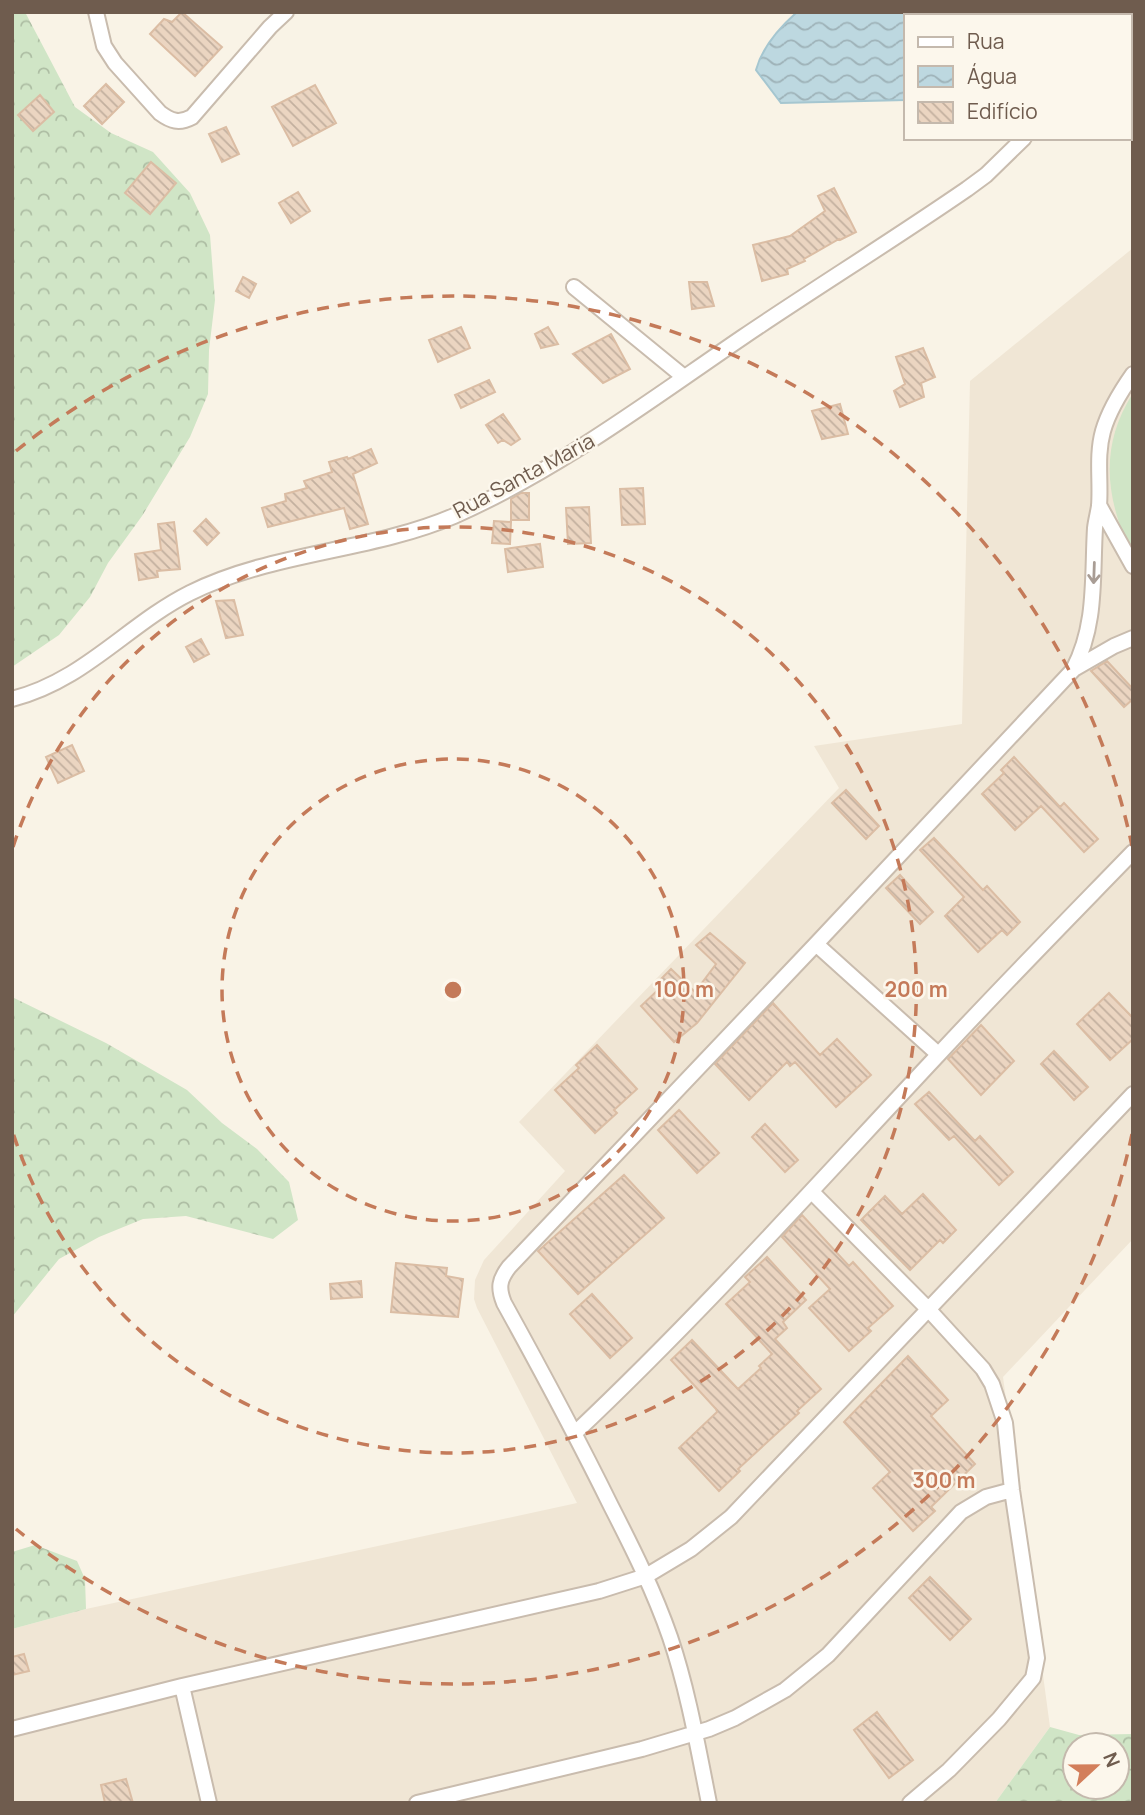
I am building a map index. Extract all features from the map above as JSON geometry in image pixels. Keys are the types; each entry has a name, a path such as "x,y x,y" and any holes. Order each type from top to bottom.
{"street":[{"path":"96,12 104,46 115,63 160,113 168,119 181,122 192,117 286,12"},
{"name":"Rua Santa Maria","path":"12,699 47,687 84,666 191,592 234,575 415,530 453,516 540,472 600,435 967,189 986,175 1022,140"},
{"path":"574,287 684,377"},
{"path":"1073,670 1090,625 1099,505 1098,469 1103,432 1116,401 1133,374"},
{"path":"1099,505 1133,566"},
{"path":"709,1803 695,1734 671,1641 646,1576 575,1433 504,1303 499,1290 502,1276 1073,670 1133,638"},
{"path":"575,1433 812,1192 938,1055 1133,852"},
{"path":"816,944 938,1055"},
{"path":"12,1729 182,1686 598,1591 646,1576 691,1549 731,1517 1133,1094"},
{"path":"812,1192 929,1310 983,1369 992,1384 1005,1423 1012,1490 1037,1658 1034,1678 999,1719 949,1770 910,1803"},
{"path":"416,1803 642,1749 695,1734 735,1718 785,1690 848,1635 961,1513 986,1497 1012,1490"},
{"path":"182,1686 209,1803"}],"shaded area":[{"path":"1133,248 1133,1239 1003,1377 1050,1727 995,1803 12,1803 12,1629 86,1609 577,1503 474,1299 475,1280 484,1260 565,1171 519,1122 839,788 814,746 962,724 970,381"}],"green space":[{"path":"12,12 25,12 75,107 111,133 153,152 190,193 210,235 215,300 209,350 208,394 190,437 142,516 108,563 90,597 59,635 12,667"},
{"path":"1133,393 1133,556 1112,495 1110,454 1114,434"},
{"path":"12,997 106,1043 187,1090 222,1123 257,1149 289,1182 298,1220 273,1239 186,1216 143,1219 99,1237 59,1259 12,1317"},
{"path":"35,1545 77,1561 85,1579 86,1609 12,1629 12,1552"},
{"path":"1050,1727 1064,1731 1061,1731 1061,1801 1131,1801 1133,1734 1133,1803 995,1803"}],"water":[{"path":"797,12 908,12 910,14 904,14 904,100 781,103 756,70 762,53"}],"building":[{"path":"182,12 222,47 195,76 150,34 164,19 172,22"},
{"path":"106,84 124,102 102,124 84,106"},
{"path":"315,85 336,123 293,146 272,107"},
{"path":"40,95 54,112 33,131 18,115"},
{"path":"226,127 239,154 222,162 209,134"},
{"path":"151,162 176,183 150,214 125,193"},
{"path":"834,188 856,232 787,269 788,274 762,281 753,245 790,236 825,211 818,196"},
{"path":"298,192 310,211 291,223 279,203"},
{"path":"243,277 256,284 249,298 236,291"},
{"path":"689,282 707,282 714,306 692,309"},
{"path":"461,327 470,348 438,362 429,340"},
{"path":"548,327 558,344 541,348 535,334"},
{"path":"611,334 630,369 603,383 573,354"},
{"path":"923,348 935,377 921,383 924,397 900,407 894,391 905,384 896,357"},
{"path":"489,380 495,392 461,408 455,395"},
{"path":"840,404 848,434 822,439 812,411"},
{"path":"503,414 520,439 511,445 503,440 498,443 486,425"},
{"path":"371,449 377,463 353,474 368,524 350,529 344,508 268,527 262,508 286,501 285,494 307,488 304,481 332,472 329,462 347,457 348,459"},
{"path":"643,488 645,524 622,525 620,489"},
{"path":"521,493 529,493 529,520 511,520 511,499"},
{"path":"589,507 591,543 568,544 566,508"},
{"path":"206,519 219,533 207,545 194,531"},
{"path":"494,521 511,522 510,544 492,543"},
{"path":"174,522 180,569 157,571 158,577 139,580 135,554 161,550 158,524"},
{"path":"540,544 543,567 508,572 505,549"},
{"path":"234,600 243,635 226,638 216,601"},
{"path":"201,639 209,654 194,662 186,647"},
{"path":"1107,661 1133,689 1133,699 1124,707 1091,671"},
{"path":"72,745 84,771 58,783 46,757"},
{"path":"1014,757 1060,807 1064,803 1098,839 1084,852 1041,806 1015,830 982,794 1004,773 1001,770"},
{"path":"846,790 879,826 866,839 832,803"},
{"path":"934,838 983,890 987,886 1020,922 1007,935 1002,930 978,952 945,916 964,897 920,850"},
{"path":"900,875 933,912 920,924 886,888"},
{"path":"710,933 745,963 697,1023 674,1042 641,1006 660,988 656,984 671,969 695,992 716,964 696,945"},
{"path":"1109,993 1133,1018 1133,1039 1110,1060 1077,1024"},
{"path":"773,1003 820,1055 837,1039 871,1075 836,1107 795,1062 790,1066 787,1062 749,1100 715,1064"},
{"path":"981,1025 1014,1061 981,1095 948,1059"},
{"path":"597,1045 637,1089 614,1110 617,1113 595,1133 555,1090 579,1068 576,1065"},
{"path":"1054,1051 1088,1087 1074,1100 1041,1064"},
{"path":"929,1092 975,1141 980,1136 1013,1172 999,1185 954,1136 949,1140 915,1104"},
{"path":"679,1110 719,1153 697,1173 658,1130"},
{"path":"765,1124 798,1160 785,1172 752,1137"},
{"path":"624,1175 664,1218 578,1294 538,1251"},
{"path":"923,1194 956,1230 943,1243 940,1240 910,1270 861,1220 885,1196 902,1214"},
{"path":"802,1215 849,1266 853,1262 893,1306 868,1328 871,1331 849,1351 809,1308 830,1289 782,1237"},
{"path":"767,1257 806,1300 783,1322 787,1328 775,1339 821,1389 738,1469 740,1471 719,1491 679,1448 717,1412 716,1409 671,1360 692,1340 738,1389 761,1368 759,1366 772,1354 726,1304 750,1282 745,1277"},
{"path":"396,1263 447,1268 446,1276 463,1279 458,1317 391,1312"},
{"path":"361,1281 362,1297 331,1299 330,1284"},
{"path":"592,1294 632,1338 610,1358 570,1314"},
{"path":"908,1356 948,1400 931,1416 975,1464 931,1507 935,1511 913,1531 873,1488 890,1472 844,1422"},
{"path":"930,1577 971,1619 950,1640 909,1598"},
{"path":"24,1654 29,1671 12,1675 12,1657"},
{"path":"877,1712 913,1760 889,1778 854,1730"},
{"path":"126,1779 133,1803 105,1803 101,1785"}]}
